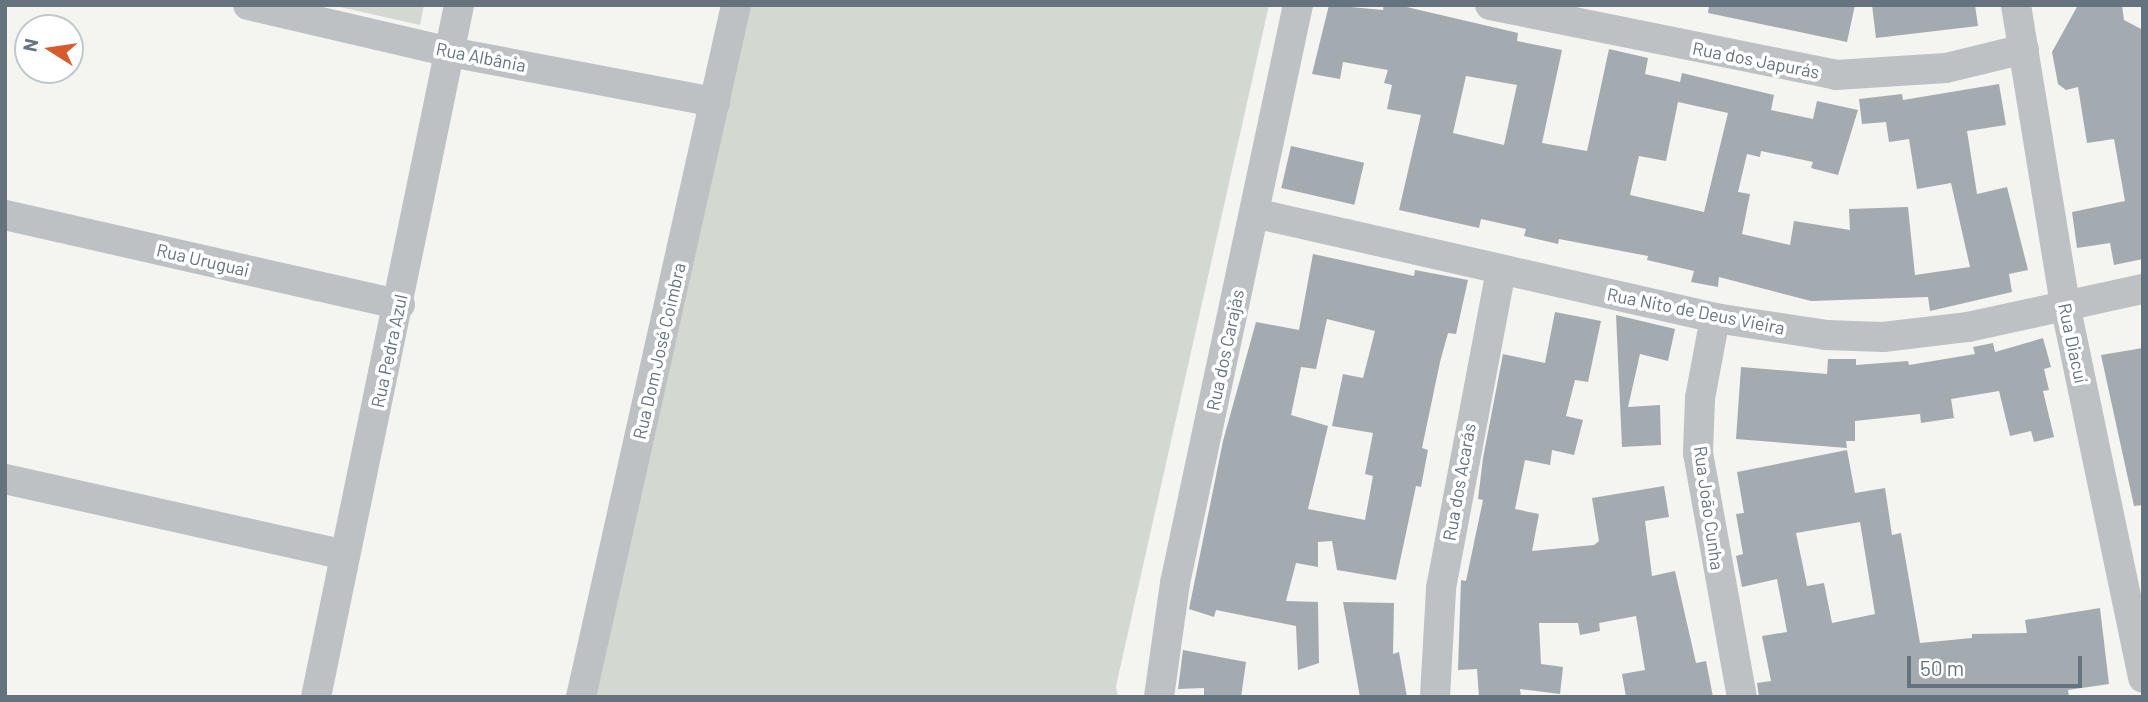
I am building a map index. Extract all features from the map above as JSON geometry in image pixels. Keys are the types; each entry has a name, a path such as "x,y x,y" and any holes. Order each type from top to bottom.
{"street":[{"name":"Rua Albânia","path":"248,5 450,51 715,102"},
{"name":"Rua Pedra Azul","path":"316,697 344,555 400,305 459,5"},
{"name":"Rua Dom José Coimbra","path":"581,697 736,5"},
{"name":"Rua dos Carajás","path":"1159,697 1175,583 1298,5"},
{"name":"Rua dos Japurás","path":"1490,5 1836,75 1946,68 2024,49"},
{"name":"Rua Diacuí","path":"2016,5 2065,304 2143,678"},
{"name":"Rua Nito de Deus Vieira","path":"1254,214 1715,318 1826,335 1883,337 1968,327 2143,289"},
{"name":"Rua Uruguai","path":"5,215 400,305"},
{"name":"Rua dos Acarás","path":"1435,697 1441,588 1500,270"},
{"name":"Rua João Cunha","path":"1715,318 1700,398 1698,453 1742,697"},
{"path":"5,479 344,555"}],"shaded area":[{"path":"331,5 424,5 420,25"},
{"path":"751,5 1269,5 1116,686 1118,697 596,697"}],"building":[{"path":"1329,5 1383,10 1384,5 1398,5 1518,33 1517,41 1562,50 1542,143 1587,151 1609,49 1648,58 1645,74 1680,82 1682,73 1774,95 1771,110 1813,119 1817,101 1858,110 1838,175 1811,168 1813,162 1761,151 1760,157 1747,154 1738,192 1750,194 1742,234 1790,245 1794,221 1850,230 1849,209 1908,207 1915,275 1970,267 1951,183 1917,189 1909,139 1889,142 1886,122 1862,124 1859,99 1902,94 1903,100 1999,84 2006,125 1967,131 1977,194 2007,187 2028,270 2009,274 2012,292 1930,311 1928,297 1811,301 1719,277 1718,287 1691,282 1694,271 1647,260 1648,256 1559,239 1558,244 1524,236 1526,229 1481,219 1479,228 1399,210 1421,115 1387,109 1392,85 1384,83 1388,70 1343,62 1340,79 1312,74","holes":["1466,76 1517,85 1504,145 1453,133","1678,102 1728,113 1704,212 1630,195 1639,156 1666,161"]},
{"path":"1709,5 1855,5 1847,42 1708,13"},
{"path":"1872,5 1975,5 1978,26 1876,38"},
{"path":"2078,5 2122,5 2124,20 2143,30 2143,259 2114,265 2110,243 2077,248 2072,212 2125,201 2114,139 2087,143 2078,87 2066,90 2058,84 2052,52"},
{"path":"1291,146 1364,163 1354,205 1281,188"},
{"path":"1313,254 1414,276 1415,270 1468,280 1456,334 1448,333 1440,362 1422,448 1428,450 1421,487 1416,486 1396,580 1337,570 1332,541 1318,542 1318,567 1296,563 1286,601 1318,602 1319,663 1298,670 1296,626 1216,610 1214,617 1189,609 1223,441 1256,322 1299,330","holes":["1327,319 1375,331 1363,378 1343,374 1332,426 1373,433 1365,474 1373,476 1365,520 1308,509 1328,426 1291,415 1301,367 1316,369"]},
{"path":"1555,312 1601,321 1588,382 1575,380 1566,416 1583,420 1574,455 1552,450 1550,465 1525,460 1515,509 1539,514 1532,551 1594,545 1599,541 1592,498 1664,486 1669,517 1645,521 1652,576 1675,571 1696,663 1706,661 1713,697 1626,697 1622,674 1645,670 1636,616 1599,623 1600,631 1580,635 1578,623 1539,623 1541,664 1563,667 1560,694 1520,689 1521,697 1479,697 1477,669 1458,670 1461,580 1466,581 1483,500 1478,499 1483,458 1503,354 1545,363"},
{"path":"1616,315 1675,329 1668,361 1640,354 1628,407 1660,405 1661,445 1622,447"},
{"path":"2043,338 2051,367 2044,369 2049,390 2043,391 2054,437 2034,442 2031,431 2010,436 1999,391 1951,399 1954,418 1921,423 1920,414 1855,421 1855,441 1846,441 1847,448 1736,439 1741,367 1827,374 1828,359 1856,359 1856,365 1908,361 1909,365 1975,354 1973,347 1993,343 1995,352"},
{"path":"2143,348 2143,505 2134,506 2101,355"},
{"path":"1847,450 1855,493 1885,488 1892,535 1901,533 1920,643 1972,638 1972,634 2027,633 2025,620 2100,608 2109,684 2068,690 2069,697 1759,697 1757,683 1771,681 1762,636 1787,632 1777,579 1742,587 1736,556 1743,554 1736,514 1744,513 1737,472","holes":["1860,522 1875,614 1832,623 1824,583 1807,586 1796,533"]},
{"path":"1343,602 1394,603 1393,654 1399,652 1407,697 1360,697"},
{"path":"1183,650 1246,662 1241,697 1204,697 1204,688 1178,689"}]}
